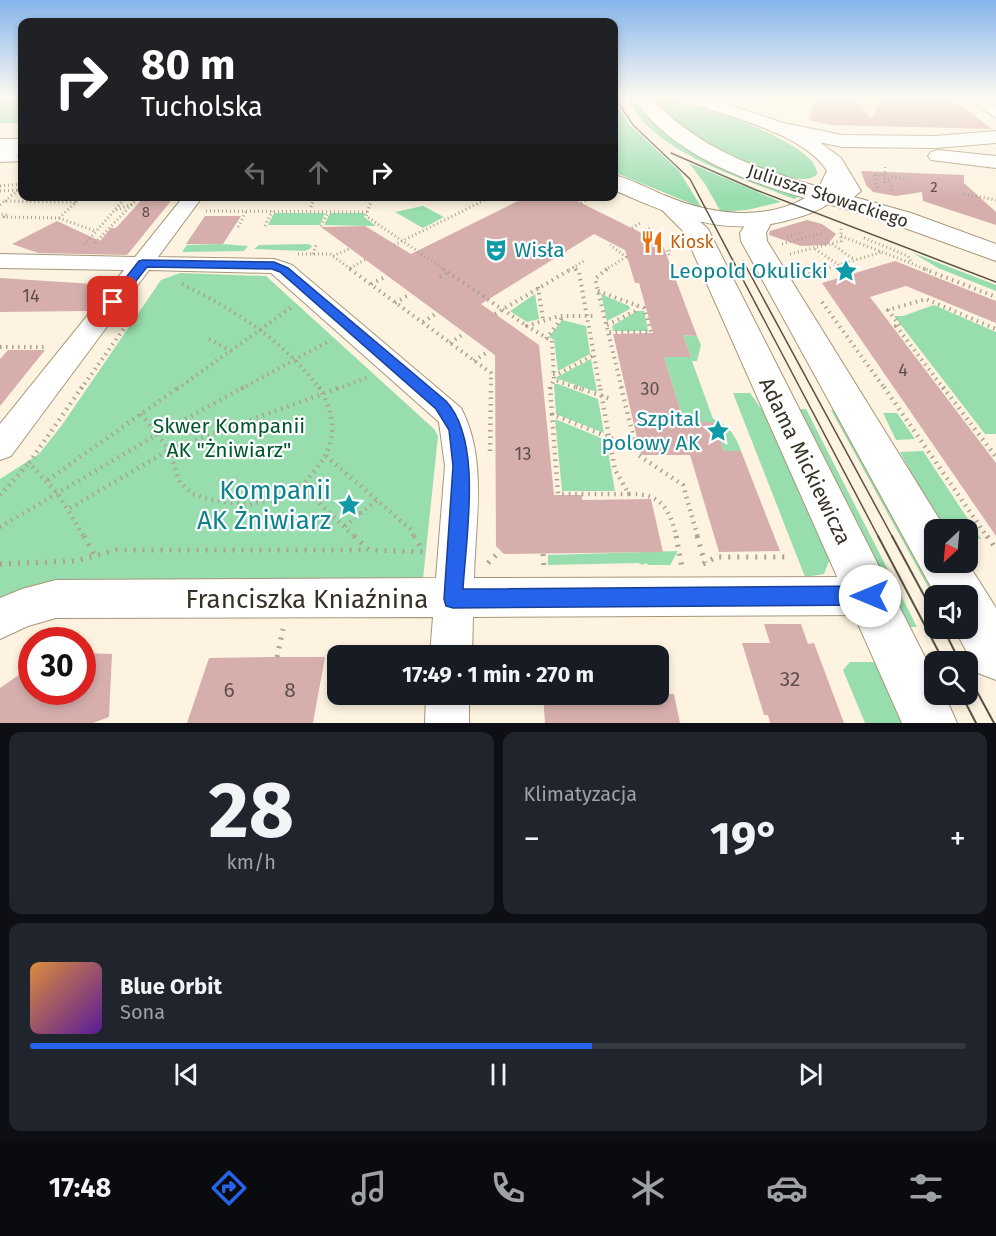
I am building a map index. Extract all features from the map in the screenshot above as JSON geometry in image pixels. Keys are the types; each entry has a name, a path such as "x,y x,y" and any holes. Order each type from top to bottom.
{"street":[{"name":"Juliusza Słowackiego","path":"675,133 693,146 730,163 823,196 874,199 996,253"},
{"path":"784,133 835,168 856,197 874,199"},
{"path":"799,133 842,141 935,142 996,137"},
{"path":"0,135 18,135"},
{"path":"956,140 951,144 954,149 989,162"},
{"path":"0,145 18,147"},
{"path":"0,157 18,149"},
{"path":"835,168 861,154 941,156 989,162"},
{"path":"777,234 798,210 823,196 833,185 835,168"},
{"path":"618,184 670,206 713,220 777,234"},
{"path":"0,447 143,263 202,204"},
{"name":"Adama Mickiewicza","path":"670,206 695,229 930,723"},
{"path":"777,234 753,233 754,241 924,533"},
{"path":"0,261 257,265 274,266 284,270 451,416 457,430 461,466 451,645"},
{"name":"Franciszka Kniaźnina","path":"0,619 22,608 56,599 870,596"},
{"path":"978,624 996,655"},
{"path":"447,723 448,705"}],"lane":[{"path":"0,157 18,159"}],"path":[{"path":"884,179 885,167"},
{"path":"874,199 874,174 890,181 892,192"},
{"path":"884,179 906,179"},
{"path":"0,186 18,188"},
{"path":"0,191 18,189"},
{"path":"0,205 18,191"},
{"path":"964,194 996,200"},
{"path":"4,201 76,202"},
{"path":"85,246 95,231 123,201"},
{"path":"108,230 136,201"},
{"path":"310,207 313,201"},
{"path":"371,201 366,216 552,341 554,380 550,385 558,494 651,495 662,503 670,516 682,568"},
{"path":"394,245 483,201"},
{"path":"581,203 584,201"},
{"path":"59,218 76,202"},
{"path":"115,210 122,210 127,204 133,204"},
{"path":"202,204 222,211 368,212"},
{"path":"219,216 222,211"},
{"path":"238,226 247,211"},
{"path":"265,226 272,211"},
{"path":"321,226 328,212"},
{"path":"0,214 7,214 4,217 59,218 95,231"},
{"path":"632,228 640,224"},
{"path":"791,262 785,255 841,241 841,226"},
{"path":"642,233 650,228"},
{"path":"777,234 803,232"},
{"path":"777,234 793,241 822,233"},
{"path":"777,234 793,241"},
{"path":"841,236 996,297"},
{"path":"864,238 908,255 912,264"},
{"path":"831,244 856,260"},
{"path":"313,254 316,245"},
{"path":"609,245 626,257 597,275 598,291 638,455 683,485 705,563"},
{"path":"815,248 839,265"},
{"path":"333,256 349,249"},
{"path":"670,256 667,250 671,250"},
{"path":"803,276 882,252"},
{"path":"349,268 365,260"},
{"path":"495,314 584,261"},
{"path":"573,267 579,272 615,470 629,494"},
{"path":"797,269 810,285"},
{"path":"440,277 448,272"},
{"path":"371,284 387,276"},
{"path":"538,287 543,320"},
{"path":"598,291 644,308 651,332 608,332"},
{"path":"395,303 410,294"},
{"path":"817,295 926,445 996,549"},
{"path":"996,329 926,299 888,310 900,326 896,326 996,457"},
{"path":"48,480 300,301"},
{"path":"606,325 635,311 637,306"},
{"path":"423,322 437,313"},
{"path":"527,326 559,316 595,316"},
{"path":"546,339 561,319 559,316"},
{"path":"0,495 29,463 129,321"},
{"path":"450,343 465,333"},
{"path":"0,527 56,492 337,336"},
{"path":"209,339 231,351"},
{"path":"0,347 78,347"},
{"path":"474,360 489,351"},
{"path":"553,374 558,374 594,355"},
{"path":"70,508 169,450 379,373"},
{"path":"554,380 611,399"},
{"path":"141,414 169,450 180,483 193,494 211,500 250,505 285,495 301,486"},
{"path":"552,414 620,442"},
{"path":"326,456 411,529 424,551"},
{"path":"29,463 48,480 70,508 94,554"},
{"path":"345,526 377,500"},
{"path":"355,508 362,513"},
{"path":"0,564 75,561 94,554 117,550 369,550"},
{"path":"488,563 500,551"},
{"path":"543,554 544,571"},
{"path":"277,657 285,621"}],"green space":[{"path":"618,133 638,133 679,171 702,208 618,174"},
{"path":"656,133 666,133 803,195 794,199 724,172 678,149"},
{"path":"685,133 768,133 799,150 812,162 817,174 809,179 778,175 722,154"},
{"path":"689,163 781,202 747,210 721,212 705,184"},
{"path":"423,206 444,217 423,228 395,212"},
{"path":"274,213 325,213 320,225 268,225"},
{"path":"330,213 365,213 364,217 376,226 324,225"},
{"path":"308,244 312,246 305,251 254,249 259,245"},
{"path":"187,245 248,246 244,251 182,252"},
{"path":"913,253 996,285 996,291 938,268"},
{"name":"Skwer Kompanii AK \"Żniwiarz\"","path":"180,273 266,276 434,429 438,436 423,579 33,586 0,598 0,479 39,454 62,425 161,280"},
{"path":"535,294 539,319 527,322 510,311"},
{"path":"601,294 629,306 630,309 607,321"},
{"path":"934,305 996,332 996,434 985,434 894,316 903,316"},
{"path":"637,311 644,311 648,331 613,331 612,326"},
{"path":"562,320 586,326 590,354 558,371 554,340 549,337"},
{"path":"683,335 697,336 701,345 697,361 692,361 713,419 723,423 731,431 741,451 724,451 714,422 684,422 664,357 691,357"},
{"path":"591,359 597,392 555,378"},
{"path":"554,384 598,399 604,433 556,414"},
{"path":"733,393 750,393 770,421 831,556 824,574 805,577"},
{"path":"796,409 806,409 917,627 910,627 810,429"},
{"path":"831,410 840,410 924,564 924,573 929,573 936,585 927,585"},
{"path":"883,413 897,413 915,439 896,440"},
{"path":"555,419 606,440 615,491 562,491"},
{"path":"923,451 968,519 936,519 900,452"},
{"path":"678,551 670,565 638,563 548,565 548,555"},
{"path":"850,662 879,662 906,723 865,723 843,670"}],"building":[{"path":"861,171 964,175 964,183 996,212 996,225 923,201 922,192 896,196 873,192 866,185"},
{"path":"140,201 171,201 127,255 38,253 12,244 57,221 100,241 111,228 116,228"},
{"path":"518,201 577,201 662,243 697,336 683,335 691,357 664,357 684,422 714,422 724,451 741,451 780,551 719,552 690,455 641,455 613,334 653,333 639,283 635,283 625,250 594,234 481,304 539,345 554,495 582,495 582,500 651,499 663,552 504,554 496,546 495,355 321,227 365,226 411,254"},
{"path":"205,216 241,216 223,244 186,244"},
{"path":"807,220 822,224 836,234 827,245 801,246 769,235 770,231"},
{"path":"895,261 996,301 996,323 906,286 870,297 996,463 996,536 822,283"},
{"path":"0,278 109,285 88,311 0,312"},
{"path":"8,350 45,350 0,406 0,359"},
{"path":"764,624 801,624 808,644 814,643 844,723 770,723 768,715 764,715 742,643 770,643"},
{"path":"96,653 112,654 109,717 93,723 0,723 0,688 18,676 18,705 96,705"},
{"path":"325,657 313,723 187,723 209,658"},
{"path":"669,694 674,694 680,723 545,723 544,705 669,705"}],"tram line":[{"path":"641,133 690,179 879,538"},
{"path":"671,153 756,190 996,282"},
{"path":"743,261 893,538"},
{"path":"878,536 938,651"},
{"path":"892,536 924,595"},
{"path":"948,639 954,651"},
{"path":"978,693 994,723"},
{"path":"967,705 976,723"}],"place":[{"name":"Kiosk","path":"652,242"},
{"name":"Wisła","path":"496,250"},
{"name":"Leopold Okulicki","path":"846,271"},
{"name":"Szpital polowy AK","path":"718,431"},
{"name":"Kompanii AK Żniwiarz","path":"349,505"}],"route":[{"path":"113,302 143,263 274,266 284,270 441,405 451,416 457,430 461,466 453,599 703,595 870,596"}]}
